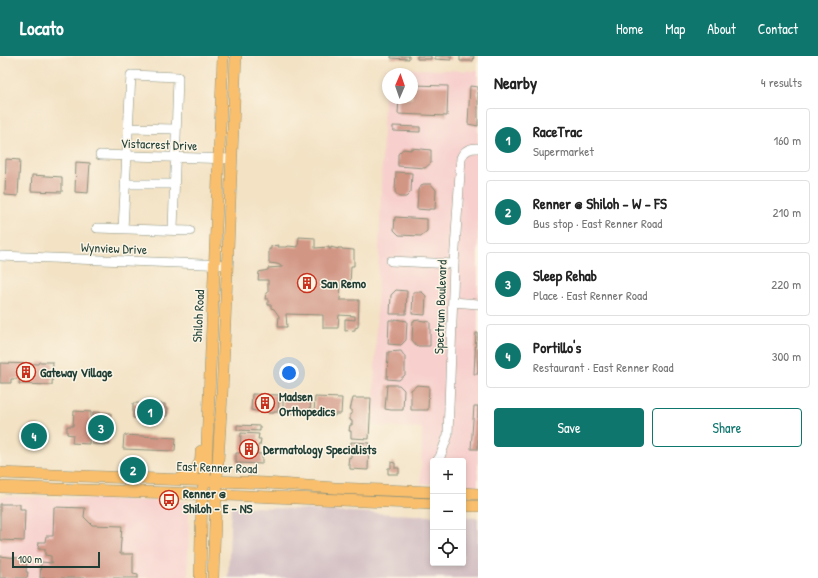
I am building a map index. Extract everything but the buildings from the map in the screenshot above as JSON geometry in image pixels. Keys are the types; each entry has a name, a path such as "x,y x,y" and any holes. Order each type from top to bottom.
{"main road":[{"path":"213,578 236,59 223,59"},
{"name":"Shiloh Road","path":"200,578 202,494 210,371 223,59"},
{"path":"210,371 223,372"},
{"path":"175,480 185,477 194,471 200,462 204,409 208,402"},
{"name":"East Renner Road","path":"0,473 204,480 430,492"},
{"path":"45,489 57,483 60,475"},
{"path":"90,490 92,484 101,477"},
{"path":"0,487 430,504"},
{"path":"466,493 478,494"},
{"path":"466,506 478,506"}],"street":[{"path":"123,229 131,75 178,77 173,230"},
{"path":"128,128 176,129"},
{"name":"Spectrum Boulevard","path":"440,458 448,435 454,264 461,158 466,151 471,148 478,148"},
{"name":"Vistacrest Drive","path":"100,155 232,159"},
{"path":"125,184 174,184"},
{"path":"97,228 190,231"},
{"name":"Wynview Drive","path":"0,256 228,266"},
{"path":"391,261 454,264"},
{"path":"453,302 478,304"}],"shaded area":[{"path":"418,69 478,71 478,486 466,485 466,458 430,458 430,484 421,484 422,428 373,426 384,104 418,104"},
{"path":"0,496 189,502 188,578 0,578"},
{"path":"231,506 430,516 430,566 466,566 466,517 478,518 478,578 228,578"}],"place":[{"name":"San Remo","path":"307,283"},
{"name":"Gateway Village","path":"26,372"},
{"name":"Madsen Orthopedics","path":"265,403"},
{"name":"RaceTrac","path":"150,412"},
{"name":"Sleep Rehab","path":"101,428"},
{"name":"Portillo's","path":"34,436"},
{"name":"Dermatology Specialists","path":"249,449"},
{"name":"Renner @ Shiloh - W - FS","path":"133,470"},
{"name":"Renner @ Shiloh - E - NS","path":"169,500"}]}
